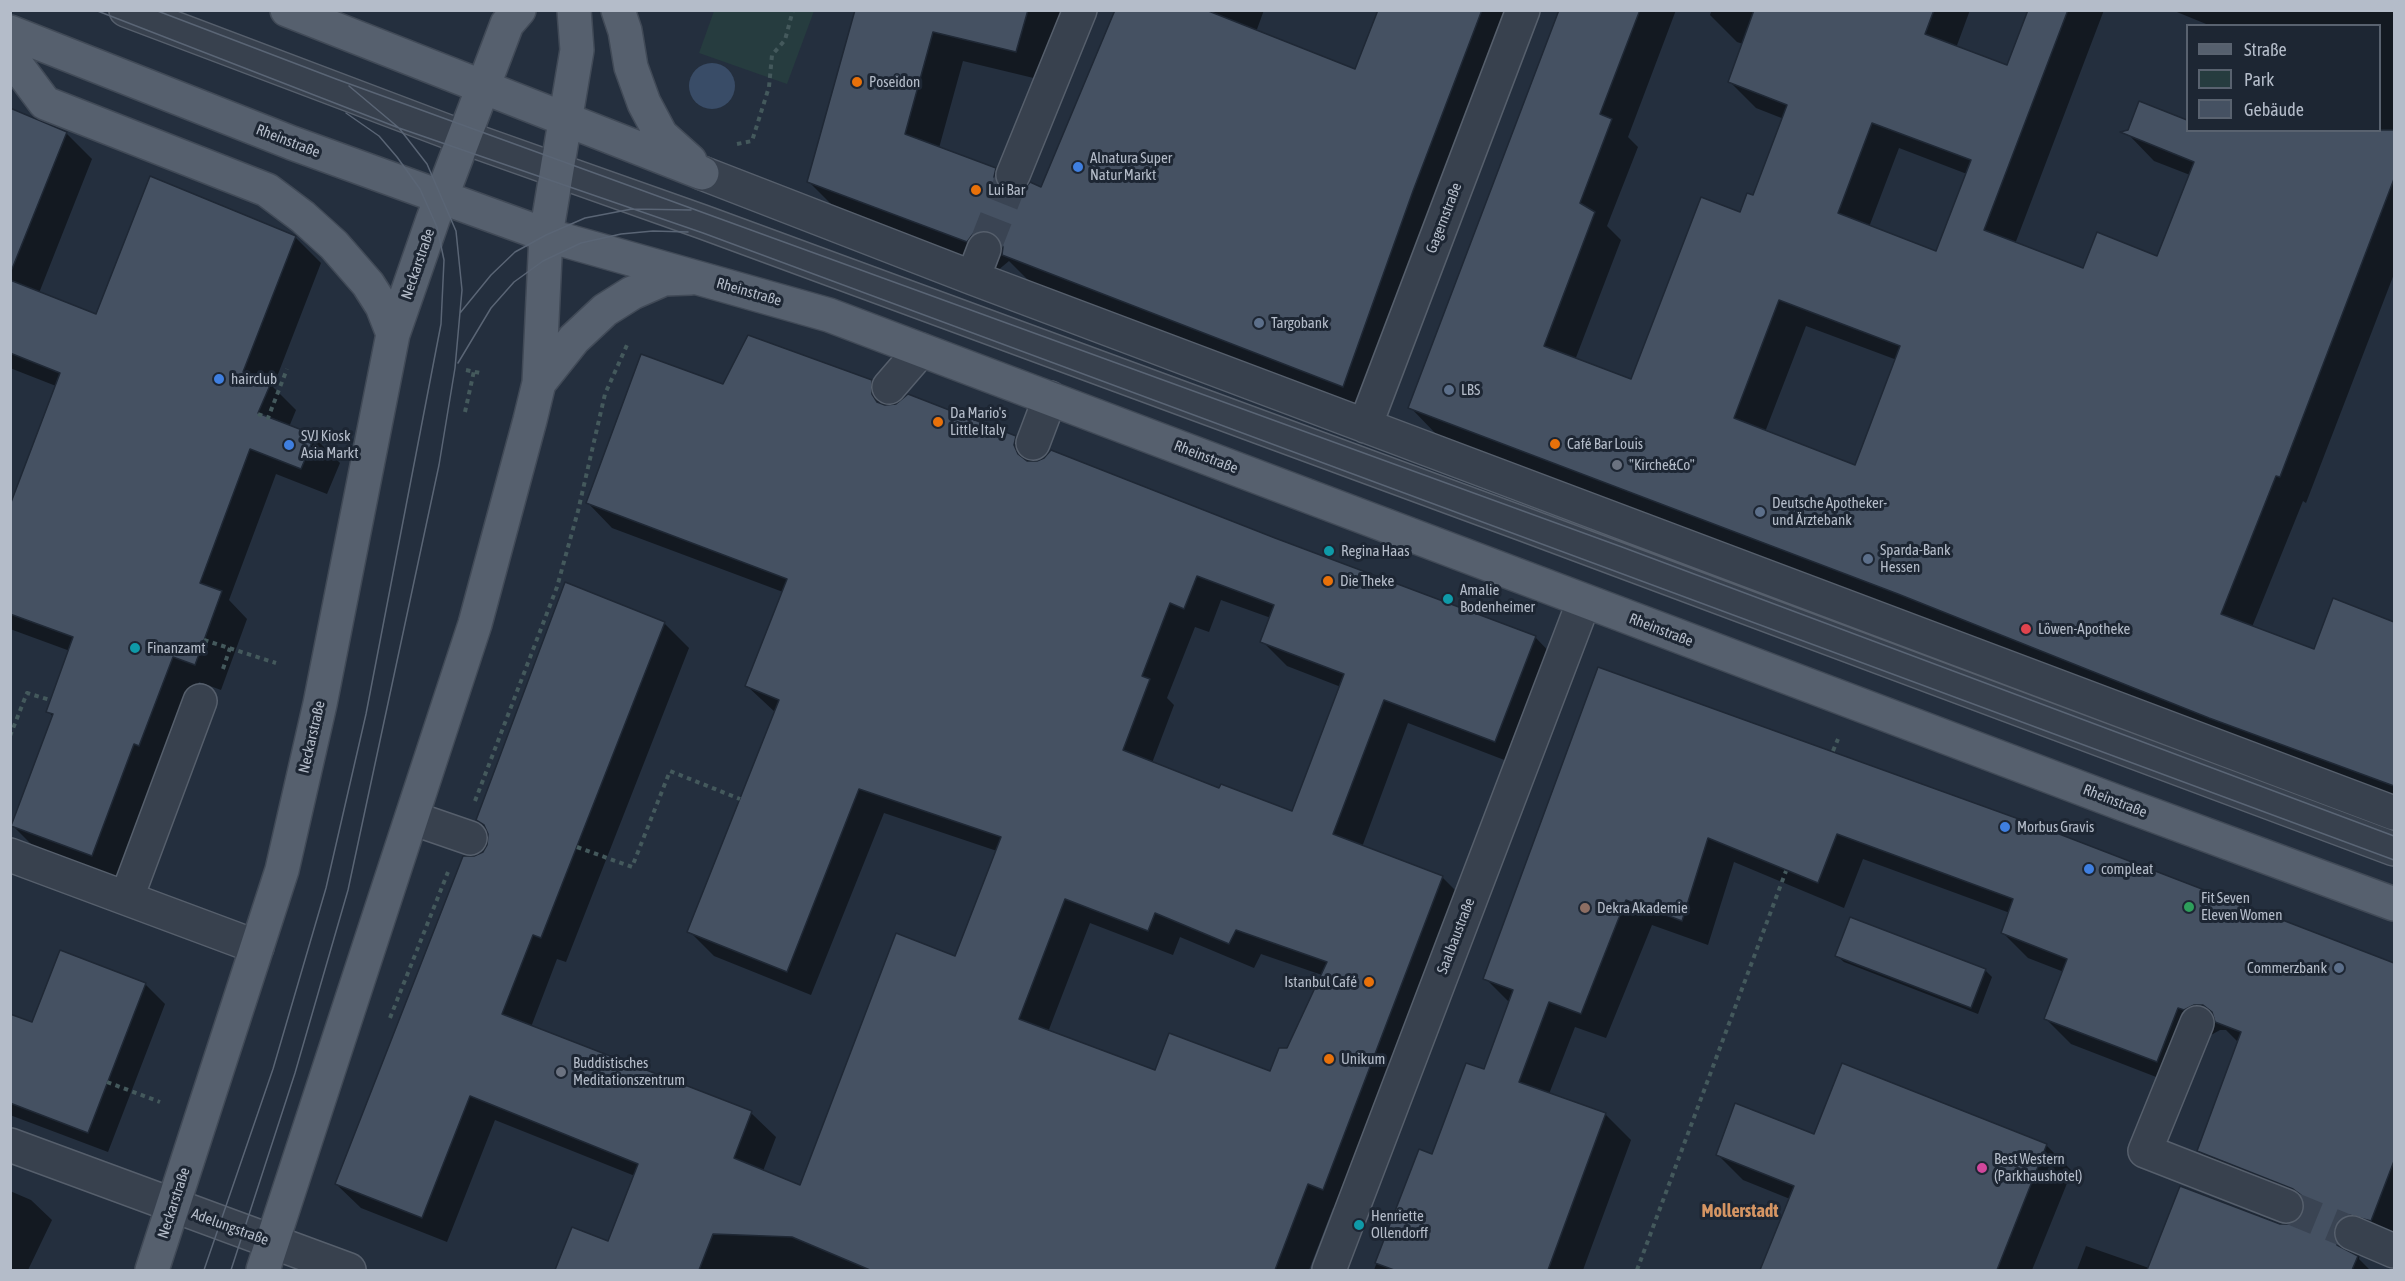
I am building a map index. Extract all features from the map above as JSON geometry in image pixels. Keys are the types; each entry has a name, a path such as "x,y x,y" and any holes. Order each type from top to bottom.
{"main road":[{"path":"287,10 702,173"},
{"name":"Neckarstraße","path":"152,1270 282,870 320,704 393,334 507,24 519,10"},
{"path":"268,1257 475,624 539,383 546,235 578,50 574,10"},
{"path":"618,10 625,31 631,67 644,103 661,135 702,173"},
{"name":"Rheinstraße","path":"10,32 292,143 546,235 829,315 2394,904"},
{"path":"10,56 45,103 267,190 334,245 368,284 382,306 393,334"},
{"path":"539,383 574,339 605,310 632,293 664,279 698,278"}],"street":[{"path":"126,10 465,137 1526,525 2394,849"},
{"path":"1012,175 1080,10"},
{"name":"Gagernstraße","path":"1365,426 1523,10"},
{"path":"702,173 978,263 1365,426 2394,813"},
{"path":"889,387 921,350"},
{"path":"1033,443 1050,398"},
{"name":"Saalbaustraße","path":"1329,1270 1584,601"},
{"path":"127,897 200,701"},
{"path":"412,818 466,837"},
{"path":"10,855 257,947"},
{"path":"2197,1023 2145,1151 2286,1206"},
{"name":"Adelungstraße","path":"10,1145 174,1207 268,1257 349,1270"},
{"path":"2352,1233 2394,1251"}],"path":[{"path":"733,145 752,141 769,87 772,55 785,40 793,10"},
{"path":"388,1022 466,837 557,586 578,511 605,394 627,346 634,338"},
{"path":"258,414 268,418 286,369"},
{"path":"466,370 480,373"},
{"path":"465,412 474,372"},
{"path":"204,640 276,663"},
{"path":"10,736 27,693 50,700"},
{"path":"577,847 632,867 670,771 740,800"},
{"path":"1637,1270 1786,870"},
{"path":"107,1082 160,1102"}],"green space":[{"path":"714,11 814,11 787,84 699,53"}],"water":[{"path":"712,63 721,64 729,69 734,77 734,95 729,103 721,108 712,109 703,108 695,103 690,95 689,86 690,77 695,69 703,64"}],"building":[{"path":"855,10 1028,10 1016,52 933,32 905,134 996,168 994,177 998,186 1005,192 1015,194 1024,190 1030,182 1041,187 1115,10 1206,10 1355,69 1378,10 1482,10 1413,191 1343,387 1002,255 1003,247 999,238 990,231 973,234 967,242 807,182"},
{"path":"1559,10 1640,10 1600,114 1612,119 1580,203 1595,212 1544,346 1631,379 1701,197 1740,212 1747,193 1753,195 1787,105 1728,82 1754,10 1934,10 1925,34 2007,65 2028,10 2068,10 1984,230 2083,268 2097,232 2157,256 2194,162 2120,132 2128,130 2139,101 2186,120 2186,132 2381,132 2381,130 2394,130 2394,179 2280,477 2276,476 2221,614 2314,649 2333,598 2394,622 2394,786 2209,718 1898,594 1408,408","holes":["1872,123 1971,160 1936,251 1838,213","1779,300 1900,346 1855,465 1734,418"]},
{"path":"10,108 67,132 12,269 10,269"},
{"path":"150,176 296,236 243,372 271,383 258,413 315,435 301,469 250,449 200,583 222,591 195,665 173,657 139,746 134,744 92,856 11,826 53,714 46,712 73,637 10,614 10,505 60,373 10,353 10,280 96,314"},
{"path":"748,335 872,380 872,394 877,402 885,405 896,404 908,394 1016,436 1014,445 1018,454 1027,461 1044,458 1051,450 1275,538 1536,636 1495,742 1384,700 1333,834 1443,876 1323,1190 1308,1184 1275,1270 870,1270 792,1237 713,1234 699,1270 555,1270 572,1227 608,1241 638,1164 470,1096 422,1218 335,1184 463,856 474,856 483,852 487,845 488,834 484,825 476,820 565,582 665,622 541,938 533,935 502,1014 752,1111 734,1158 800,1185 896,933 955,956 1001,837 859,789 787,972 687,932 779,700 745,686 787,579 586,503 641,354 723,384","holes":["1197,576 1274,605 1260,642 1344,674 1292,811 1221,784 1219,788 1123,750 1150,679 1142,676 1170,603 1184,609","1065,899 1148,931 1155,913 1229,944 1236,930 1327,962 1287,1048 1279,1048 1270,1071 1169,1033 1155,1070 1019,1019"]},
{"path":"1598,667 2041,827 2394,963 2394,1161 2371,1221 2349,1215 2340,1218 2335,1226 2334,1236 2337,1245 2358,1256 2352,1270 2147,1270 2180,1186 2280,1224 2297,1221 2303,1213 2304,1203 2301,1195 2293,1189 2197,1151 2241,1032 2215,1022 2212,1012 2203,1005 2194,1005 2184,1010 2178,1008 2157,1062 2044,1019 2067,959 2001,933 2013,899 1837,834 1818,883 1708,838 1682,921 1626,900 1581,1014 1549,1002 1519,1082 1606,1113 1548,1270 1394,1270 1375,1263 1419,1149 1432,1154 1466,1063 1484,1069 1513,990 1483,979"},
{"path":"1850,917 1986,969 1971,1008 1835,956"},
{"path":"60,950 146,983 88,1133 10,1103 10,1014 32,1022"},
{"name":"Best Western (Parkhaushotel)","path":"1842,1063 2047,1144 1997,1270 1760,1270 1794,1186 1716,1155 1735,1103 1814,1134"}],"tunnel":[{"path":"984,249 1013,175"},
{"path":"2286,1206 2352,1233"}],"tram line":[{"path":"95,10 399,128 703,233 2394,860"},
{"path":"155,10 336,79 1622,547 2394,836"},
{"path":"231,1270 295,1073 348,890 439,465 455,368 462,290 456,231 427,164 399,128 349,86"},
{"path":"204,1270 273,1069 326,888 366,714 441,324 444,260 437,227 420,189 379,136 346,113"},
{"path":"460,313 491,275 515,252 546,235 585,218 632,209 691,210"},
{"path":"458,363 491,308 514,282 543,261 581,243 621,234 653,231 688,232"}],"place":[{"name":"Poseidon","path":"857,82"},
{"name":"Alnatura Super Natur Markt","path":"1078,167"},
{"name":"Lui Bar","path":"976,190"},
{"name":"Targobank","path":"1259,323"},
{"name":"hairclub","path":"219,379"},
{"name":"LBS","path":"1449,390"},
{"name":"Da Mario's Little Italy","path":"938,422"},
{"name":"Café Bar Louis","path":"1555,444"},
{"name":"SVJ Kiosk Asia Markt","path":"289,445"},
{"name":"\"Kirche&Co\"","path":"1617,465"},
{"name":"Deutsche Apotheker- und Ärztebank","path":"1760,512"},
{"name":"Regina Haas","path":"1329,551"},
{"name":"Sparda-Bank Hessen","path":"1868,559"},
{"name":"Die Theke","path":"1328,581"},
{"name":"Amalie Bodenheimer","path":"1448,599"},
{"name":"Löwen-Apotheke","path":"2026,629"},
{"name":"Finanzamt","path":"135,648"},
{"name":"Morbus Gravis","path":"2005,827"},
{"name":"compleat","path":"2089,869"},
{"name":"Fit Seven Eleven Women","path":"2189,907"},
{"name":"Dekra Akademie","path":"1585,908"},
{"name":"Commerzbank","path":"2339,968"},
{"name":"Istanbul Café","path":"1369,982"},
{"name":"Unikum","path":"1329,1059"},
{"name":"Buddistisches Meditationszentrum","path":"561,1072"},
{"name":"Best Western (Parkhaushotel)","path":"1982,1168"},
{"name":"Henriette Ollendorff","path":"1359,1225"}],"district":[{"name":"Mollerstadt","path":"1740,1211"}]}
